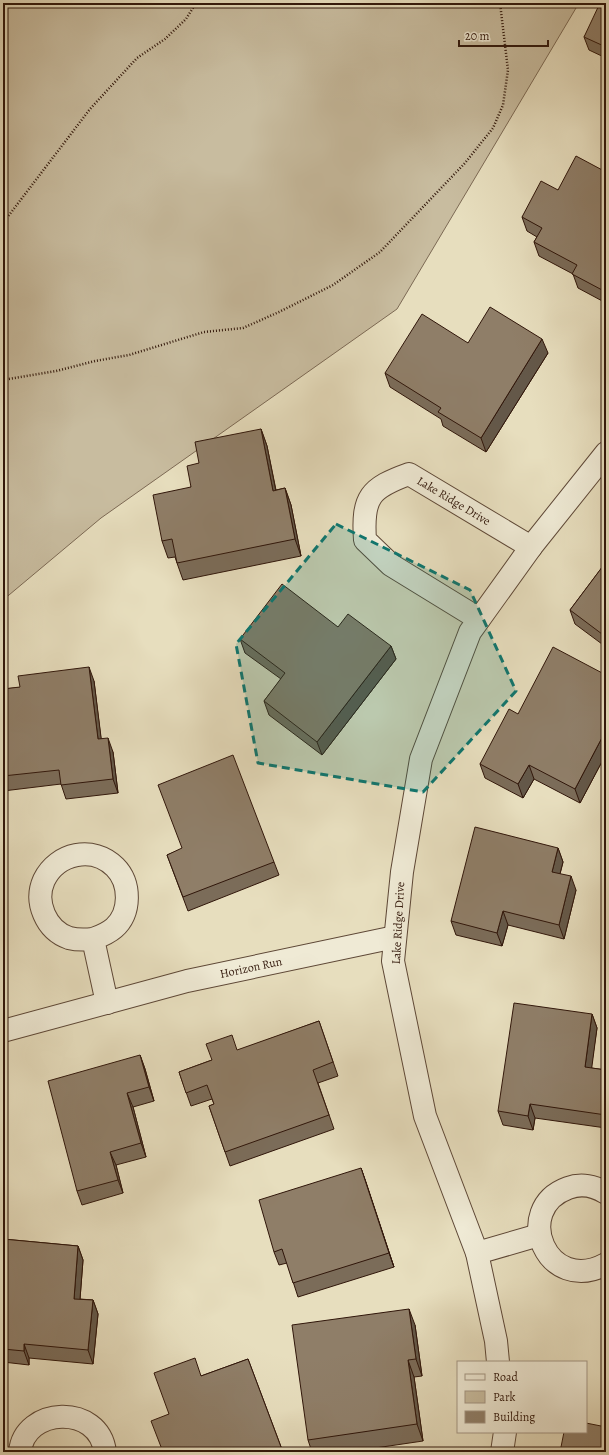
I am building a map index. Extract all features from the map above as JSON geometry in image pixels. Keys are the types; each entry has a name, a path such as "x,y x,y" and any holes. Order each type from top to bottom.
{"street":[{"name":"Lake Ridge Drive","path":"498,1361 496,1341 477,1253 425,1116 393,961 402,872 421,759 470,632 531,547 606,453"},
{"name":"Lake Ridge Drive","path":"479,619 391,565 365,540 364,518 370,496 384,483 409,474 531,547"},
{"name":"Horizon Run","path":"3,1031 187,981 395,938"},
{"path":"93,940 107,1003"},
{"path":"606,1193 599,1188 587,1186 573,1186 561,1190 551,1198 543,1209 539,1222 539,1235 543,1247 550,1258 560,1266 571,1270 584,1271 596,1269 606,1264"},
{"path":"477,1253 539,1235"},
{"path":"20,1452 29,1432 43,1421 61,1416 80,1419 93,1428 102,1440 105,1452"},
{"path":"502,1452 505,1433"}],"path":[{"path":"3,223 90,109 138,58 165,39 186,19 196,3"},
{"path":"3,380 56,371 95,361 129,355 204,332 243,328 333,285 380,252 466,163 493,128 503,105 508,70 500,3"}],"highlighted area":[{"path":"336,524 470,590 516,691 423,792 258,763 236,644"}],"green space":[{"path":"3,3 579,3 397,309 101,518 3,600"}],"building":[{"path":"600,3 606,3 606,47 584,37"},
{"path":"606,92 606,102 602,100"},
{"path":"576,156 606,172 606,235 604,238 606,239 606,287 604,291 572,274 577,265 534,242 542,228 522,217 541,181 558,190"},
{"path":"490,307 542,339 481,438 438,412 441,408 385,373 422,314 468,343"},
{"path":"261,429 273,491 285,488 295,539 177,563 172,539 162,541 153,495 191,487 187,466 199,463 195,442"},
{"path":"606,562 606,637 570,610"},
{"path":"282,584 338,627 348,614 391,646 317,742 264,701 285,673 240,639"},
{"path":"553,647 606,675 606,730 575,789 529,765 518,784 480,764 509,709 518,714"},
{"path":"89,667 98,739 108,738 113,779 61,785 59,770 3,776 3,689 20,687 18,676"},
{"path":"233,755 274,862 183,897 167,855 182,848 158,785"},
{"path":"475,827 558,848 552,872 571,876 559,925 503,911 497,933 451,921"},
{"path":"514,1003 592,1014 585,1067 606,1070 606,1115 530,1104 528,1116 498,1111"},
{"path":"319,1021 333,1062 313,1070 329,1115 225,1152 209,1106 214,1104 207,1085 186,1093 179,1072 212,1060 206,1044 232,1035 237,1050"},
{"path":"140,1055 149,1087 127,1093 141,1143 110,1152 118,1180 77,1191 48,1081"},
{"path":"361,1168 389,1253 293,1283 282,1249 274,1252 259,1200"},
{"path":"3,1239 78,1246 74,1299 93,1300 88,1350 24,1344 24,1351 3,1349"},
{"path":"409,1309 416,1359 408,1360 417,1424 308,1440 292,1325"},
{"path":"195,1358 201,1376 248,1359 281,1447 269,1452 163,1452 151,1421 169,1414 154,1373"},
{"path":"587,1423 606,1427 606,1452 560,1452 564,1433 587,1433"}]}
